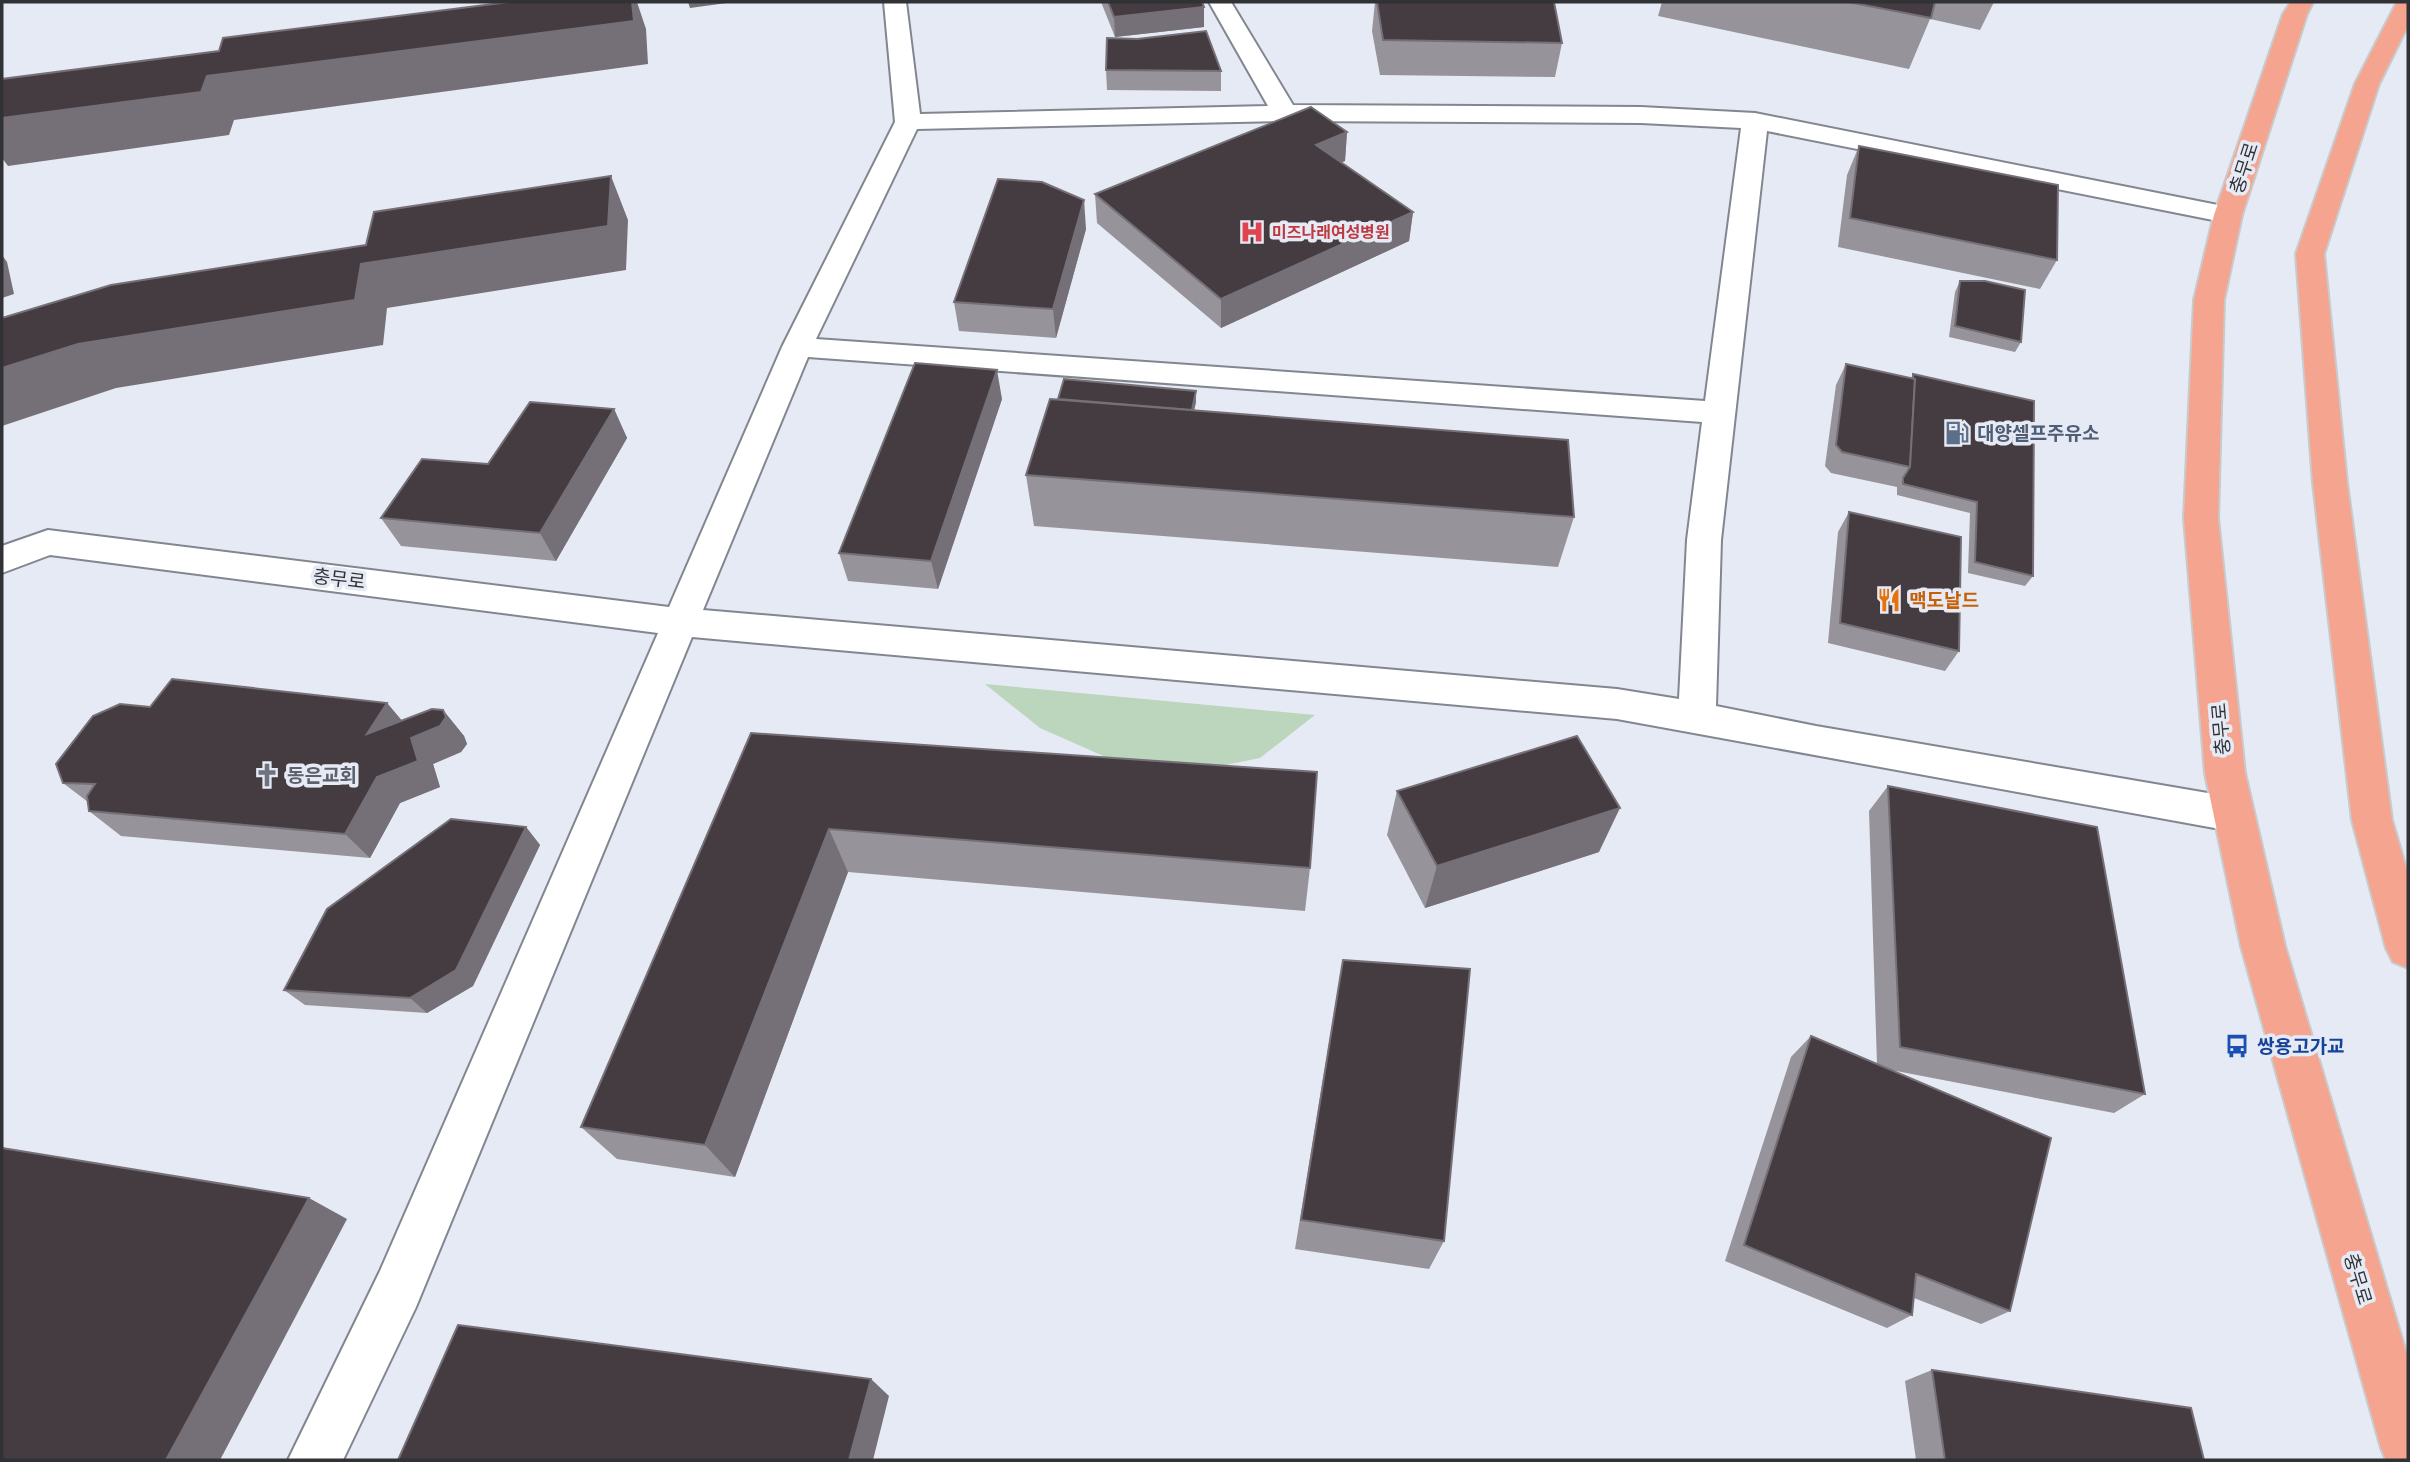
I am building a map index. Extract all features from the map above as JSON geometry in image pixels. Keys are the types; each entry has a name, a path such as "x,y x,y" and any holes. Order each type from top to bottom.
{"main road":[{"name":"충무로","path":"2302,2 2295,14 2228,215 2209,300 2201,518 2231,814 2266,959 2408,1448"},
{"path":"2408,2 2367,84 2310,254 2330,483 2372,820 2408,944"}],"street":[{"path":"315,1460 398,1289 797,347 908,122 895,2"},
{"path":"1220,2 1285,113"},
{"path":"908,122 1285,113 1641,115 1755,121 2228,215"},
{"path":"1697,717 1704,540 1755,121"},
{"path":"797,347 1720,413"},
{"name":"충무로","path":"2,560 48,542 679,622 1617,704 1697,717 1816,742 2231,814"}],"green space":[{"path":"985,684 1315,715 1260,758 1196,771 1126,766 1040,728"}],"building":[{"path":"509,2 632,2 634,21 207,76 201,92 2,118 2,79 219,51 223,38"},
{"path":"1108,2 1202,2 1204,7 1114,17"},
{"path":"1377,2 1554,2 1562,43 1383,40"},
{"path":"1848,2 1935,2 1931,18"},
{"path":"1206,31 1221,71 1106,70 1107,38 1137,39"},
{"name":"미즈나래여성병원","path":"1311,107 1347,132 1316,145 1413,212 1221,299 1095,194"},
{"path":"1859,146 2058,185 2057,260 1850,218"},
{"path":"611,176 608,226 361,264 355,300 78,344 2,368 2,318 111,285 366,245 374,212"},
{"path":"998,179 1042,182 1084,200 1053,309 954,302"},
{"path":"1960,281 1985,281 2025,290 2021,342 1955,326"},
{"path":"915,363 997,370 931,561 839,553"},
{"path":"1846,364 1915,379 1910,467 1842,452 1836,445"},
{"path":"1913,374 2034,401 2033,576 1975,562 1977,502 1903,484 1903,478 1910,467 1915,379"},
{"path":"1064,379 1196,391 1192,410 1058,399"},
{"path":"1050,399 1568,440 1574,517 1026,475"},
{"path":"530,402 614,409 540,533 381,518 422,459 488,464"},
{"name":"맥도날드","path":"1849,512 1961,537 1959,651 1840,623"},
{"name":"동은교회","path":"172,679 387,703 367,734 432,709 443,710 446,717 440,726 411,738 418,761 377,777 345,834 89,811 87,796 95,784 63,783 56,764 93,716 120,704 150,707"},
{"path":"751,733 1317,772 1310,868 829,829 705,1145 581,1127"},
{"path":"1577,736 1620,808 1437,866 1397,791"},
{"path":"1888,786 2097,827 2145,1094 1900,1047"},
{"path":"451,819 526,827 456,970 410,998 284,990 327,909"},
{"path":"1343,960 1470,969 1444,1241 1301,1220"},
{"path":"1811,1036 2051,1138 2010,1311 1916,1274 1912,1315 1744,1245"},
{"path":"2,1148 309,1198 166,1460 2,1460"},
{"path":"458,1325 871,1379 849,1460 398,1460"},
{"path":"1932,1370 2191,1408 2204,1460 1945,1460"}],"place":[{"name":"미즈나래여성병원","path":"1252,232"},
{"name":"대양셀프주유소","path":"1957,433"},
{"name":"맥도날드","path":"1889,600"},
{"name":"동은교회","path":"267,775"},
{"name":"쌍용고가교","path":"2237,1046"}]}
